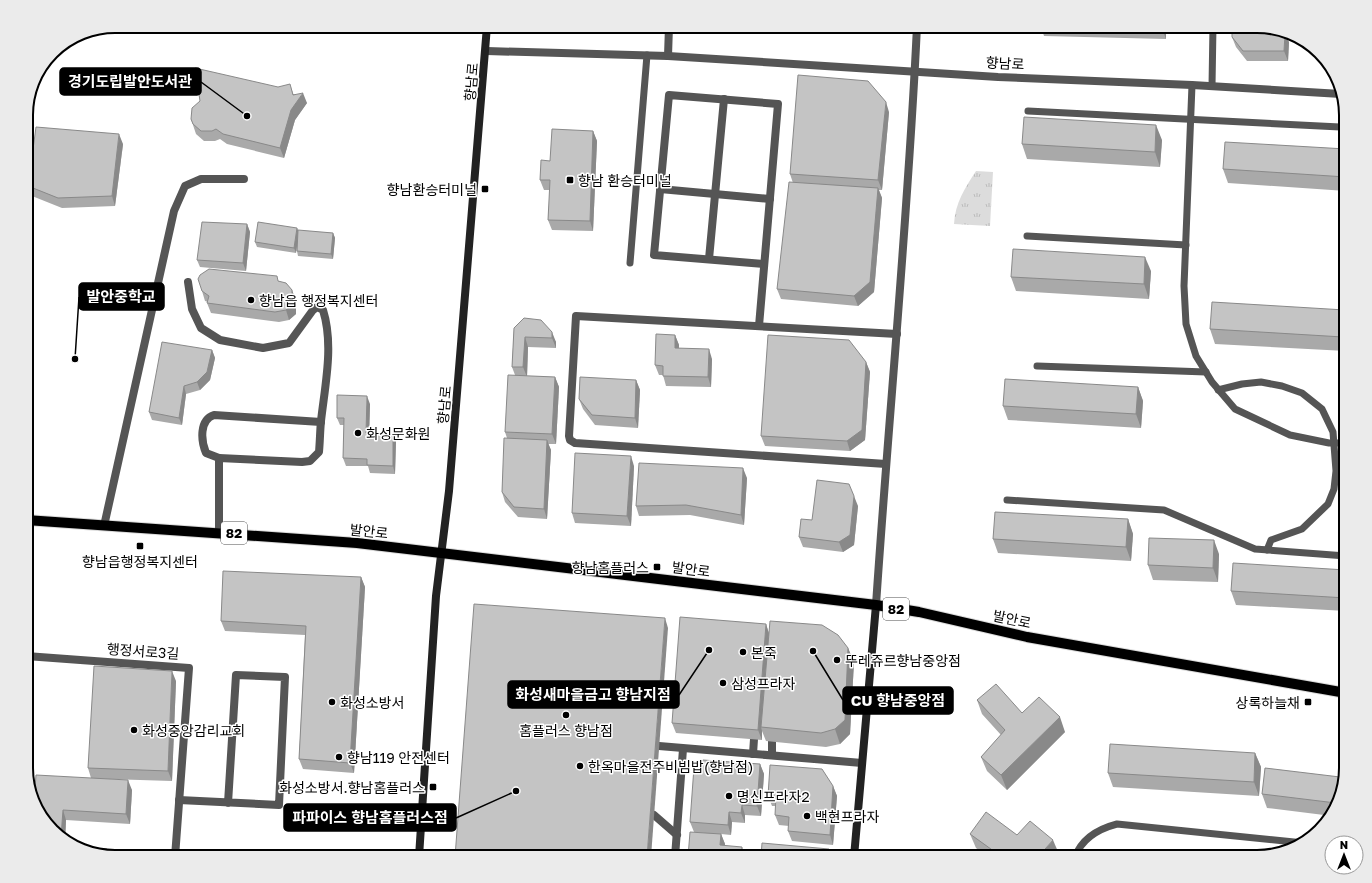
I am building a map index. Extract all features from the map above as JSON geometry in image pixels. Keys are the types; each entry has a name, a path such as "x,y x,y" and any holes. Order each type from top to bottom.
{"main road":[{"name":"발안로","path":"33,521 219,532 357,543 876,605 919,612 1027,637 1339,692"}],"street":[{"name":"향남로","path":"419,850 436,596 449,491 487,50 487,33"},
{"path":"668,56 669,33"},
{"path":"855,850 876,605 897,334 918,33"},
{"name":"향남로","path":"487,50 668,56 915,70 998,77 1192,85 1336,94"},
{"path":"759,326 778,104 669,96 654,255 764,264"},
{"path":"709,259 724,100"},
{"path":"104,526 174,211 185,186 201,179 244,179"},
{"path":"660,189 770,199"},
{"path":"188,282 192,309 201,328 220,340 263,348 289,343 313,310 317,307 323,310 328,348 319,452 310,461 302,462 219,458 206,453 202,445 203,424 208,417 214,415 321,422"},
{"path":"886,464 580,444 570,440 576,316 897,334"},
{"path":"219,458 219,532"},
{"name":"행정서로3길","path":"33,657 188,668 175,850"},
{"path":"179,800 228,803 279,805 285,677 236,675 228,803"},
{"path":"753,754 754,739"},
{"path":"772,742 772,755"},
{"path":"659,746 862,763"},
{"path":"676,850 683,749"},
{"path":"654,816 677,835"}],"lane":[{"path":"1212,86 1213,33"},
{"path":"630,263 647,55"},
{"path":"1192,85 1184,286 1186,324 1196,356 1218,390 1235,409 1290,435 1339,443"},
{"path":"1028,110 1339,128"},
{"path":"1027,236 1186,245"},
{"path":"1037,366 1206,372"},
{"path":"1218,390 1242,384 1261,382 1282,386 1302,393 1322,409 1333,432 1335,443 1334,489 1328,504 1302,529 1271,540 1267,550"},
{"path":"1007,500 1141,507 1164,510 1254,549 1339,555"},
{"path":"1080,850 1089,836 1104,827 1117,824 1293,842"}],"green space":[{"path":"976,171 993,172 990,226 954,224 958,202"}],"building":[{"path":"1232,33 1257,33 1278,36 1285,38 1284,51 1243,51 1232,37"},
{"path":"195,68 278,87 290,84 293,95 303,93 291,110 280,148 223,134 216,129 212,131 201,131 193,124 191,119 192,108 200,101"},
{"path":"798,75 868,81 886,102 878,180 790,174"},
{"path":"1024,117 1156,125 1155,152 1022,144"},
{"path":"36,127 119,134 112,196 58,198 33,188 33,149"},
{"name":"향남 환승터미널","path":"552,129 593,131 590,221 548,220 550,180 540,180 541,160 550,161"},
{"path":"1225,142 1339,149 1339,177 1223,169"},
{"path":"789,182 878,188 870,282 854,296 777,289"},
{"path":"202,222 247,224 243,263 197,260"},
{"path":"258,222 297,228 294,248 255,242"},
{"path":"298,230 333,233 331,254 297,251"},
{"path":"1013,249 1145,257 1144,284 1011,277"},
{"name":"향남읍 행정복지센터","path":"209,269 277,276 278,281 286,283 292,290 292,305 286,310 275,312 207,303 209,296 202,291 198,279 200,275"},
{"path":"1212,302 1339,310 1339,337 1210,329"},
{"path":"524,318 541,320 552,332 552,338 525,337 523,367 512,367 514,328"},
{"path":"656,334 675,335 675,348 709,349 708,377 663,376 663,366 655,365"},
{"path":"768,335 849,340 866,362 862,430 847,441 761,436"},
{"path":"162,342 212,350 207,372 197,382 184,386 179,418 149,412"},
{"path":"508,375 555,377 552,434 505,432"},
{"path":"580,377 636,380 635,418 592,415 579,399"},
{"path":"1005,379 1138,387 1136,414 1003,406"},
{"name":"화성문화원","path":"337,395 367,396 366,433 393,434 393,466 367,465 367,459 343,458 344,418 337,418"},
{"path":"504,438 547,440 544,509 514,507 502,492"},
{"path":"575,453 631,456 627,516 572,513"},
{"path":"639,463 743,468 741,515 686,505 636,506"},
{"path":"817,480 849,484 854,496 850,535 839,542 799,537 801,519 812,520"},
{"path":"995,512 1128,519 1126,547 993,539"},
{"path":"1149,538 1214,540 1213,568 1148,565"},
{"path":"1233,563 1339,570 1339,598 1231,591"},
{"name":"화성소방서","path":"223,571 361,577 350,763 299,759 306,626 221,621"},
{"name":"홈플러스 향남점","path":"474,604 665,618 648,850 456,850"},
{"name":"삼성프라자","path":"680,617 766,624 758,730 672,723"},
{"path":"770,621 822,625 838,635 848,648 845,720 835,729 821,733 761,727"},
{"name":"화성중앙감리교회","path":"94,666 172,671 168,771 88,768"},
{"path":"996,684 1022,713 1039,697 1060,717 1001,775 981,757 1005,730 977,700"},
{"path":"1110,744 1255,753 1254,782 1108,773"},
{"name":"명신프라자2","path":"703,760 760,764 757,806 742,805 741,813 729,812 728,825 690,822 694,767"},
{"name":"백현프라자","path":"770,765 822,769 833,786 830,835 788,831 789,817 775,815 776,796 768,796"},
{"path":"1265,768 1338,777 1335,795 1332,802 1262,794"},
{"path":"36,775 128,780 126,814 63,810 61,830 44,809 39,800 35,785"},
{"path":"986,812 1017,835 1030,821 1053,840 1044,850 992,850 970,834"},
{"path":"690,832 721,834 720,845 742,847 742,850 689,850"},
{"path":"762,843 829,849 829,850 762,850"}],"place":[{"name":"경기도립발안도서관","path":"247,116"},
{"name":"향남 환승터미널","path":"570,180"},
{"name":"향남환승터미널","path":"485,189"},
{"name":"향남읍 행정복지센터","path":"251,300"},
{"name":"발안중학교","path":"75,359"},
{"name":"화성문화원","path":"358,433"},
{"name":"향남읍행정복지센터","path":"140,546"},
{"name":"향남홈플러스","path":"657,567"},
{"name":"화성새마을금고 향남지점","path":"709,650"},
{"name":"CU 향남중앙점","path":"813,651"},
{"name":"본죽","path":"743,652"},
{"name":"뚜레쥬르향남중앙점","path":"837,660"},
{"name":"삼성프라자","path":"723,683"},
{"name":"화성소방서","path":"332,702"},
{"name":"상록하늘채","path":"1308,702"},
{"name":"홈플러스 향남점","path":"566,715"},
{"name":"화성중앙감리교회","path":"134,730"},
{"name":"향남119 안전센터","path":"339,757"},
{"name":"한옥마을전주비빔밥(향남점)","path":"580,766"},
{"name":"화성소방서.향남홈플러스","path":"433,787"},
{"name":"파파이스 향남홈플러스점","path":"516,791"},
{"name":"명신프라자2","path":"729,796"},
{"name":"백현프라자","path":"807,816"}]}
